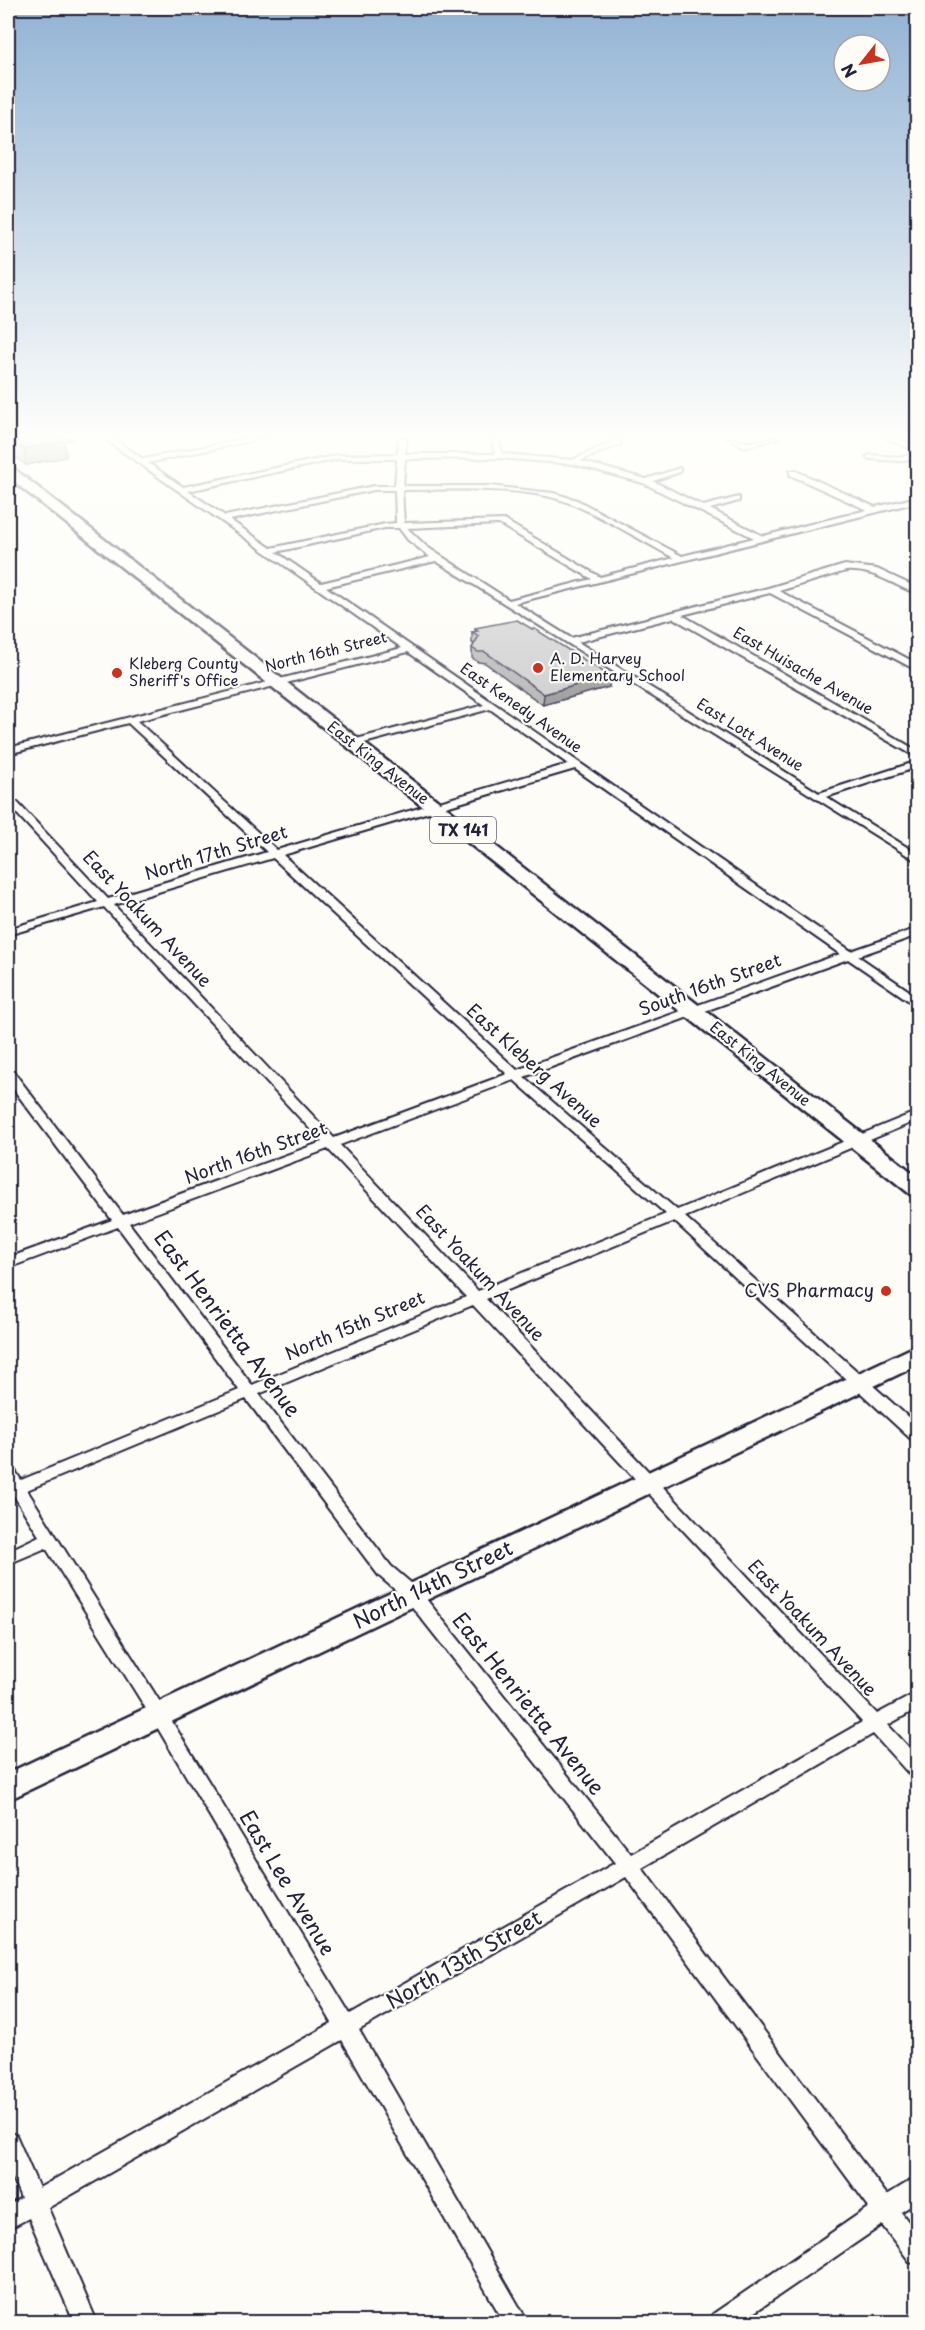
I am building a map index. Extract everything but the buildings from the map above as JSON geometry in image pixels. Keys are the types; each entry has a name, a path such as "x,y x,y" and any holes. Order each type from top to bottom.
{"main road":[{"name":"East King Avenue","path":"105,547 918,1189"},
{"name":"North 14th Street","path":"8,1787 918,1354"}],"street":[{"name":"East Kenedy Avenue","path":"264,547 918,1003"},
{"path":"270,551 289,547"},
{"name":"East Lott Avenue","path":"422,547 918,859"},
{"path":"543,547 598,579"},
{"path":"659,547 680,558"},
{"path":"510,602 726,547"},
{"path":"319,586 437,558"},
{"path":"571,641 771,590 845,568 873,569 918,592"},
{"path":"771,590 918,668"},
{"name":"East Huisache Avenue","path":"673,614 918,755"},
{"name":"North 16th Street","path":"8,751 409,649"},
{"path":"353,743 491,706"},
{"name":"East Kleberg Avenue","path":"129,719 516,1076 676,1216 918,1436"},
{"path":"819,796 918,764"},
{"name":"North 17th Street","path":"8,932 576,765"},
{"name":"East Yoakum Avenue","path":"13,804 918,1770"},
{"name":"South 16th Street","path":"516,1076 692,1010 918,931"},
{"name":"East Henrietta Avenue","path":"8,1074 123,1222 248,1392 385,1571 412,1594 629,1866 918,2254"},
{"name":"North 16th Street","path":"8,1263 516,1076"},
{"name":"North 15th Street","path":"12,1480 248,1392 918,1115"},
{"name":"East Lee Avenue","path":"12,1480 159,1715 346,2027 517,2322"},
{"path":"8,1558 49,1539"},
{"name":"North 13th Street","path":"8,2218 629,1866 918,1699"},
{"path":"8,2144 86,2322"},
{"path":"721,2322 918,2187"}],"place":[{"name":"A. D. Harvey Elementary School","path":"538,668"},
{"name":"Kleberg County Sheriff's Office","path":"117,673"},
{"name":"CVS Pharmacy","path":"886,1291"}]}
